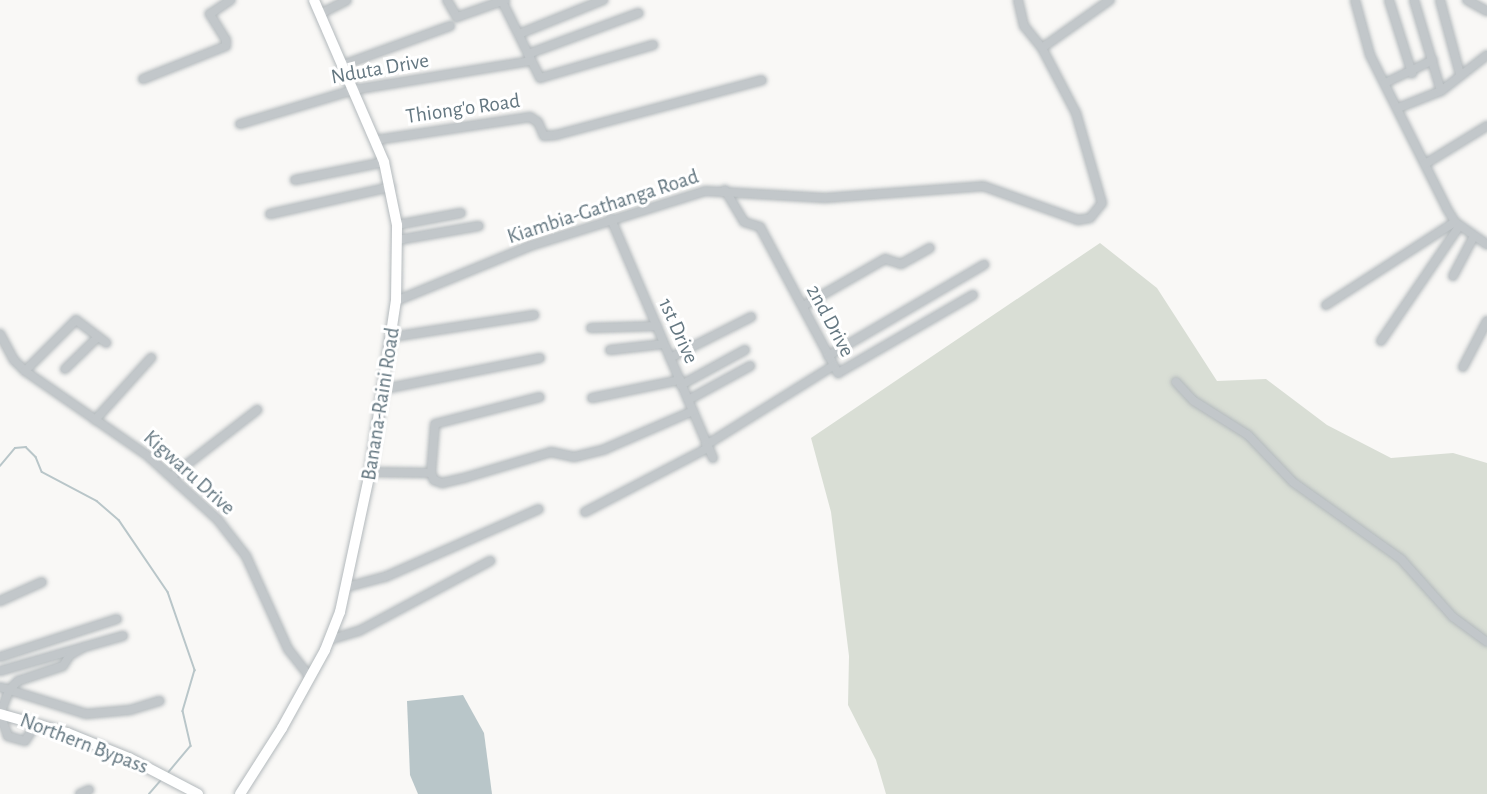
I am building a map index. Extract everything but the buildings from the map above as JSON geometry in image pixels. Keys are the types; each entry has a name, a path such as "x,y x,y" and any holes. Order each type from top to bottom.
{"main road":[{"name":"Banana-Raini Road","path":"240,794 310,677 329,640 347,587 370,472 396,301 398,225 391,187 376,140 314,0"},
{"name":"Northern Bypass","path":"0,714 54,729 167,777 198,794"}],"street":[{"path":"143,79 226,46 226,40 210,14 231,0"},
{"path":"320,14 347,0"},
{"path":"447,0 457,17 503,1 540,78 653,45"},
{"path":"519,34 603,0"},
{"name":"Kiambia-Gathanga Road","path":"396,301 530,246 705,192 725,190 825,198 982,186 1078,220 1090,218 1101,207 1101,192 1076,112 1041,48 1024,26 1018,0"},
{"path":"1041,48 1110,0"},
{"path":"1355,0 1370,55 1410,128 1425,164 1457,224 1487,244"},
{"path":"1389,0 1412,73"},
{"path":"1414,0 1441,91"},
{"path":"1440,0 1460,74"},
{"path":"1467,0 1487,11"},
{"name":"Nduta Drive","path":"240,124 353,90 529,58 639,13"},
{"path":"343,65 450,26"},
{"path":"1398,108 1441,91 1487,55"},
{"path":"1385,83 1412,73 1433,60"},
{"name":"Thiong'o Road","path":"376,140 530,117 538,122 544,136 762,80"},
{"path":"1410,105 1410,128"},
{"path":"1425,164 1487,126"},
{"path":"295,180 384,162"},
{"path":"270,214 391,187"},
{"name":"2nd Drive","path":"725,190 744,222 760,227 833,366 840,373 973,295"},
{"path":"398,225 461,213"},
{"name":"1st Drive","path":"612,219 713,458"},
{"path":"1326,305 1457,224"},
{"path":"1381,341 1457,224"},
{"path":"398,240 479,226"},
{"path":"1453,276 1474,236"},
{"path":"803,306 883,260 901,264 930,248"},
{"path":"828,356 984,265"},
{"path":"392,337 534,315"},
{"path":"670,358 752,317"},
{"path":"25,371 73,321 79,321 106,343"},
{"path":"1463,367 1487,321"},
{"path":"591,328 657,326"},
{"name":"Kigwaru Drive","path":"0,334 14,360 25,371 172,476 235,540 260,583 288,649 310,677"},
{"path":"65,369 98,336"},
{"path":"610,350 664,344"},
{"path":"592,398 680,382 745,350"},
{"path":"95,420 151,358"},
{"path":"384,389 540,358"},
{"path":"688,400 750,366"},
{"path":"585,512 707,447 833,366"},
{"path":"1176,382 1194,401 1248,435 1293,482 1401,559 1453,617 1487,642"},
{"path":"540,398 435,424 431,472 434,480 442,483 552,452 574,457 605,449 693,411"},
{"path":"172,476 257,410"},
{"path":"370,472 431,472"},
{"path":"347,587 386,577 539,509"},
{"path":"329,640 359,631 490,561"},
{"path":"0,601 42,582"},
{"path":"0,657 117,619"},
{"path":"0,671 123,636"},
{"path":"5,688 18,681 63,666 70,656 84,647"},
{"path":"5,688 86,714 130,710 160,700"},
{"path":"5,688 0,714 5,732 20,742 29,737 36,724"},
{"path":"80,794 90,790"}],"shaded area":[{"path":"1100,243 1157,288 1217,381 1266,379 1327,425 1391,458 1453,453 1487,463 1487,794 886,794 876,760 848,705 849,656 831,512 811,438"},
{"path":"463,695 484,733 492,794 418,794 410,775 407,701"}],"waterway":[{"path":"0,466 15,448 26,447 36,457 42,472 97,501 119,520 168,592 195,670 183,711 191,746 169,772"},
{"path":"149,794 161,780"}]}
